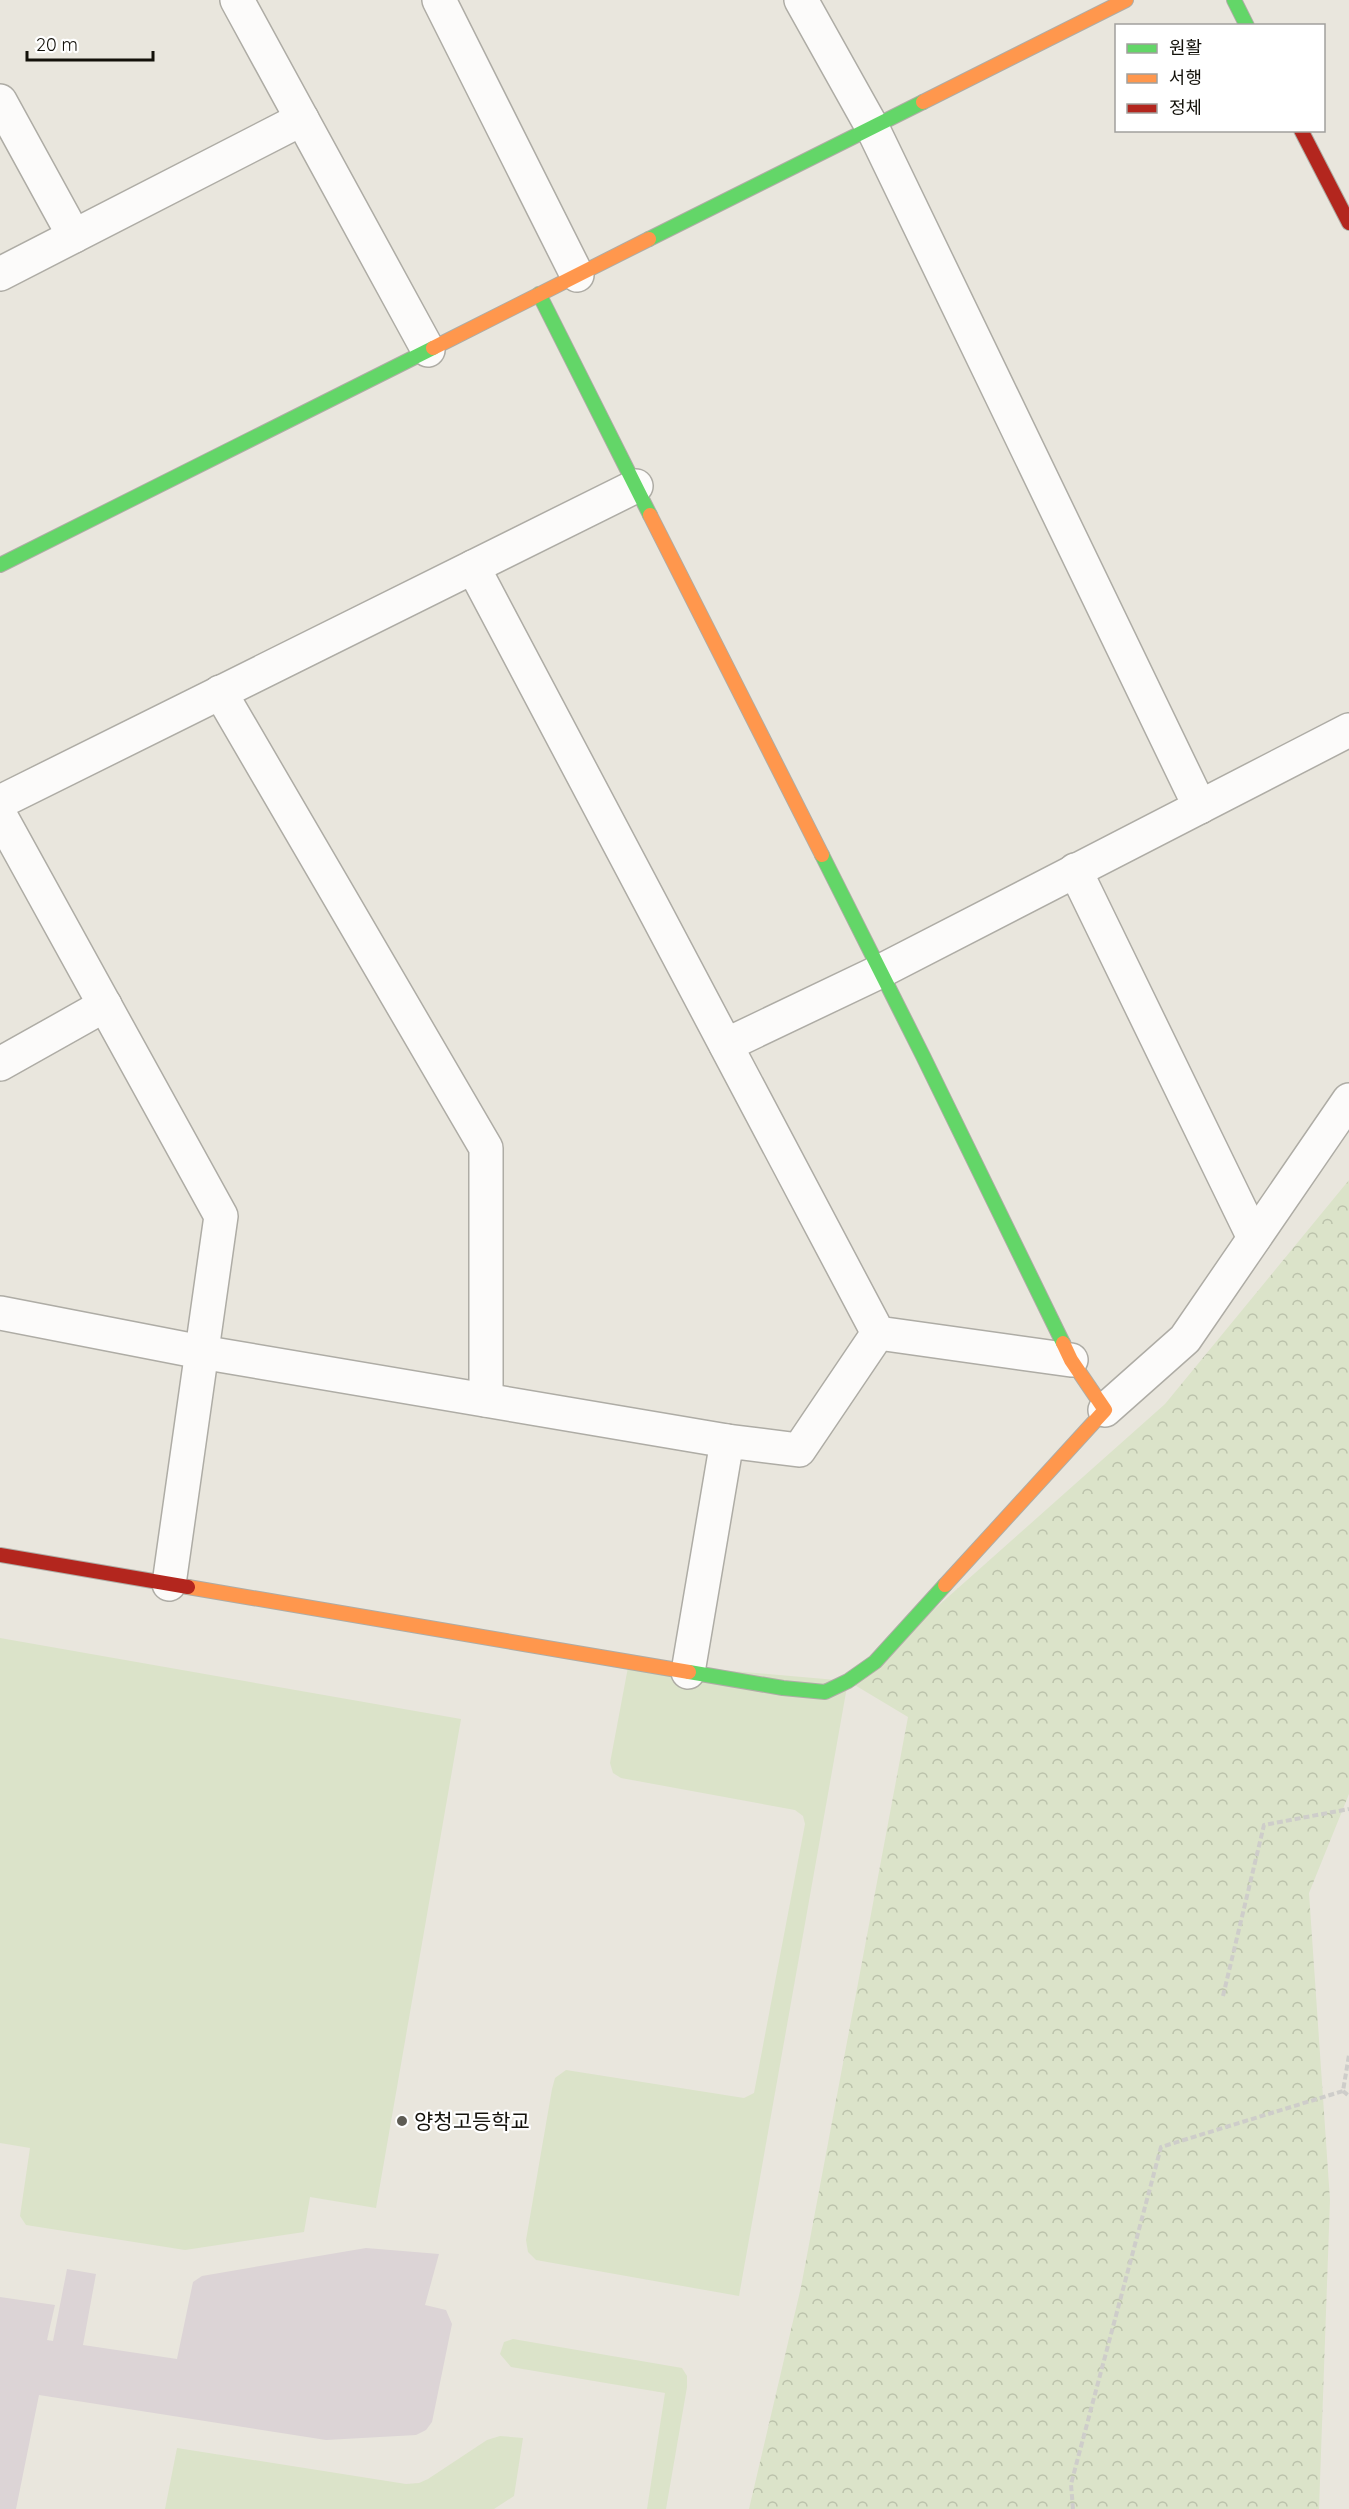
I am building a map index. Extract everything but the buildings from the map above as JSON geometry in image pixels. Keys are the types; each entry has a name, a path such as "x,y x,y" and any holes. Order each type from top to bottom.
{"street":[{"path":"237,0 428,350"},
{"path":"439,0 577,275"},
{"path":"801,0 872,128 1200,807"},
{"path":"0,565 1126,0"},
{"path":"1234,0 1246,24"},
{"path":"0,101 74,236"},
{"path":"0,274 302,119"},
{"path":"1302,132 1349,223"},
{"path":"539,294 880,971 1071,1360 1105,1410"},
{"path":"0,802 636,486"},
{"path":"473,567 878,1333"},
{"path":"220,693 486,1149 486,1400"},
{"path":"726,1044 880,971 1349,730"},
{"path":"0,815 221,1216 169,1584"},
{"path":"1075,870 1254,1238"},
{"path":"0,1064 105,1005"},
{"path":"0,1555 783,1688 825,1692 848,1682 875,1662 1105,1410 1185,1339 1349,1100"},
{"path":"0,1313 201,1352 727,1441 799,1450 878,1333"},
{"path":"878,1333 1071,1360"},
{"path":"687,1672 727,1441"}],"path":[{"path":"1224,1996 1264,1825 1349,1809"},
{"path":"1343,2091 1349,2055"},
{"path":"1343,2091 1349,2096"},
{"path":"1073,2509 1071,2484 1161,2147 1343,2091"}],"green space":[{"path":"1349,1180 1349,1794 1309,1893 1330,2200 1319,2509 749,2509 801,2287 908,1717 848,1681 875,1662 1165,1404"},
{"path":"0,1638 461,1719 376,2208 310,2197 304,2232 185,2250 26,2225 20,2216 30,2148 0,2143"},
{"path":"629,1662 848,1681 739,2296 536,2260 528,2252 526,2240 552,2089 555,2078 566,2070 744,2098 754,2093 805,1824 803,1816 795,1810 621,1778 613,1773 610,1763"},
{"path":"513,2339 682,2368 687,2376 687,2387 666,2509 647,2509 665,2393 511,2367 500,2354 504,2342"},
{"path":"500,2436 523,2438 514,2496 494,2509 165,2509 177,2448 406,2484 419,2483 428,2479 487,2440"}],"traffic: fast":[{"path":"1234,0 1246,24"},
{"path":"649,239 923,102"},
{"path":"539,294 650,515"},
{"path":"0,565 433,348"},
{"path":"822,855 1063,1343"},
{"path":"689,1672 783,1688 825,1692 848,1681 875,1662 945,1585"}],"traffic: slow":[{"path":"923,102 1126,0"},
{"path":"433,348 649,239"},
{"path":"650,515 822,855"},
{"path":"945,1585 1105,1410 1071,1360 1063,1343"},
{"path":"188,1587 689,1672"}],"traffic: jam":[{"path":"1302,132 1349,223"},
{"path":"0,1555 188,1587"}],"place":[{"name":"양청고등학교","path":"402,2121"}]}
